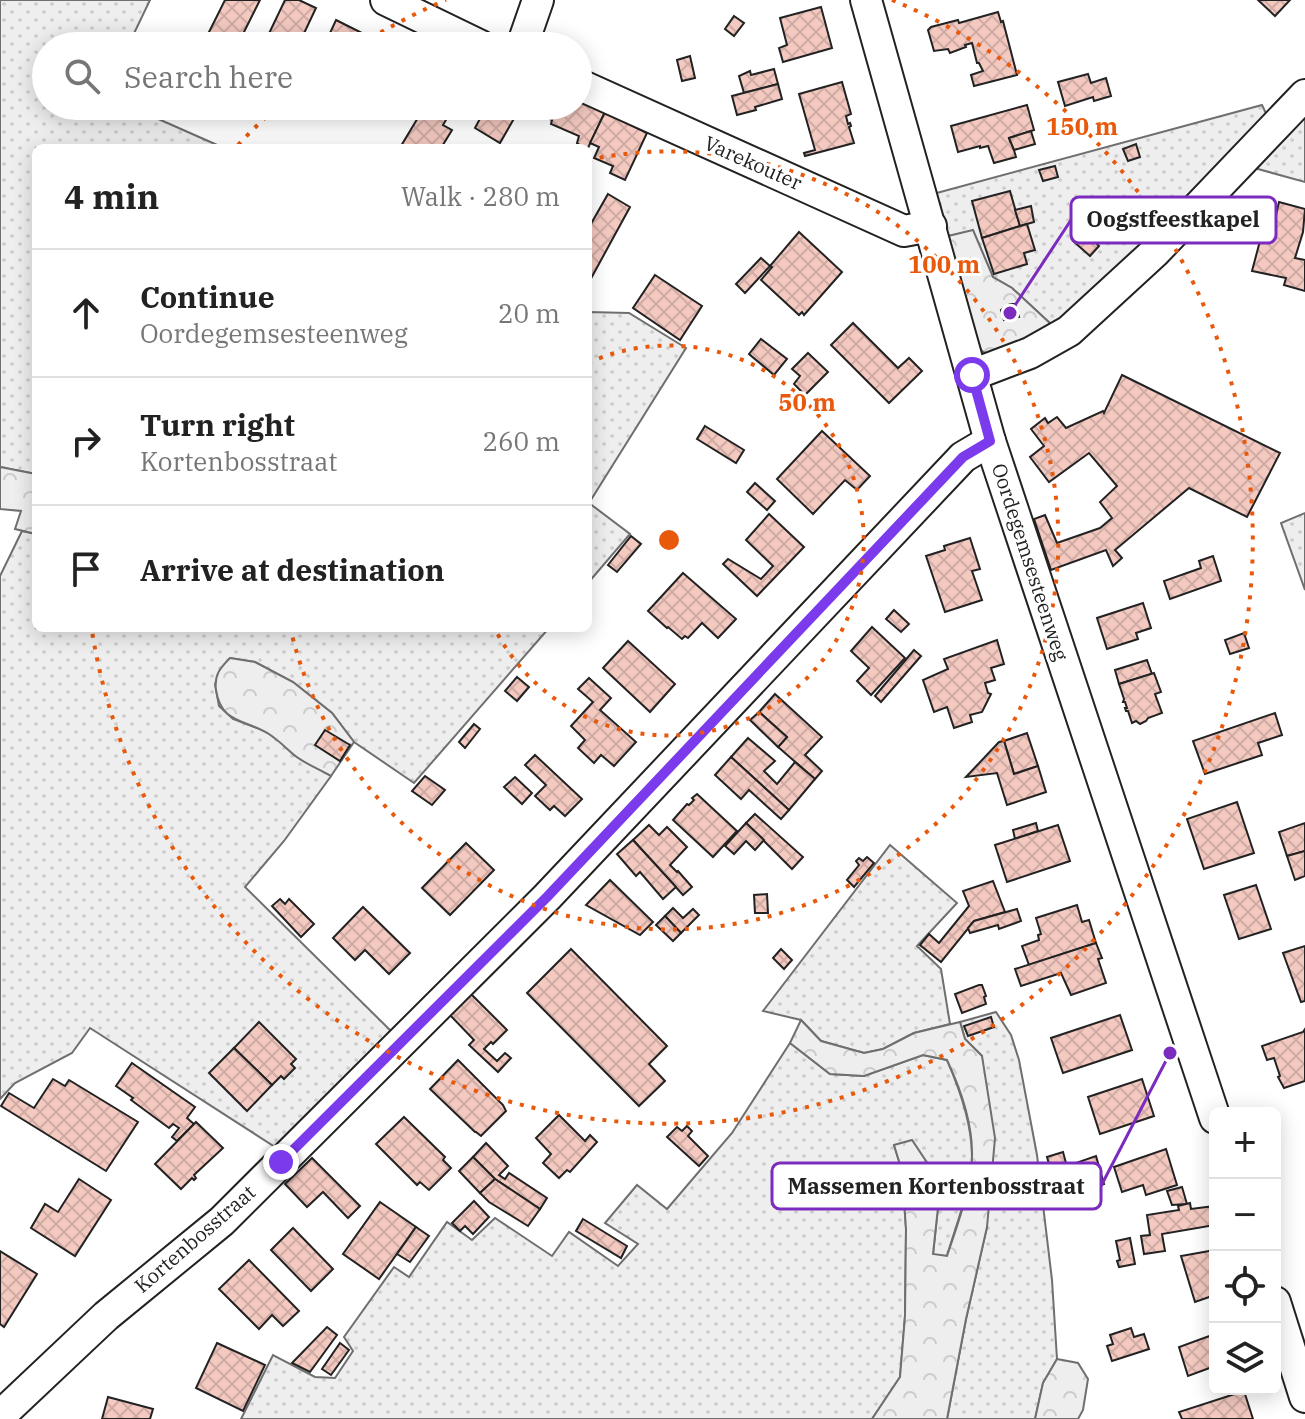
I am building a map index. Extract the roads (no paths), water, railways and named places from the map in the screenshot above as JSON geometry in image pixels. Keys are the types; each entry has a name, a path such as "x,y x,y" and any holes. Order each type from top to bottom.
{"street":[{"path":"386,0 452,32"},
{"path":"527,32 538,0"},
{"name":"Oordegemsesteenweg","path":"866,0 990,441 1211,1107"},
{"name":"Varekouter","path":"592,90 904,231 931,226"},
{"path":"972,375 1030,353 1069,331 1155,252 1305,95"},
{"name":"Kortenbosstraat","path":"0,1416 106,1316 222,1221 547,897 963,457 990,441"},
{"path":"1281,1321 1305,1397"}],"place":[{"name":"Oogstfeestkapel","path":"1010,313"},
{"name":"Massemen Kortenbosstraat","path":"1170,1053"}]}
